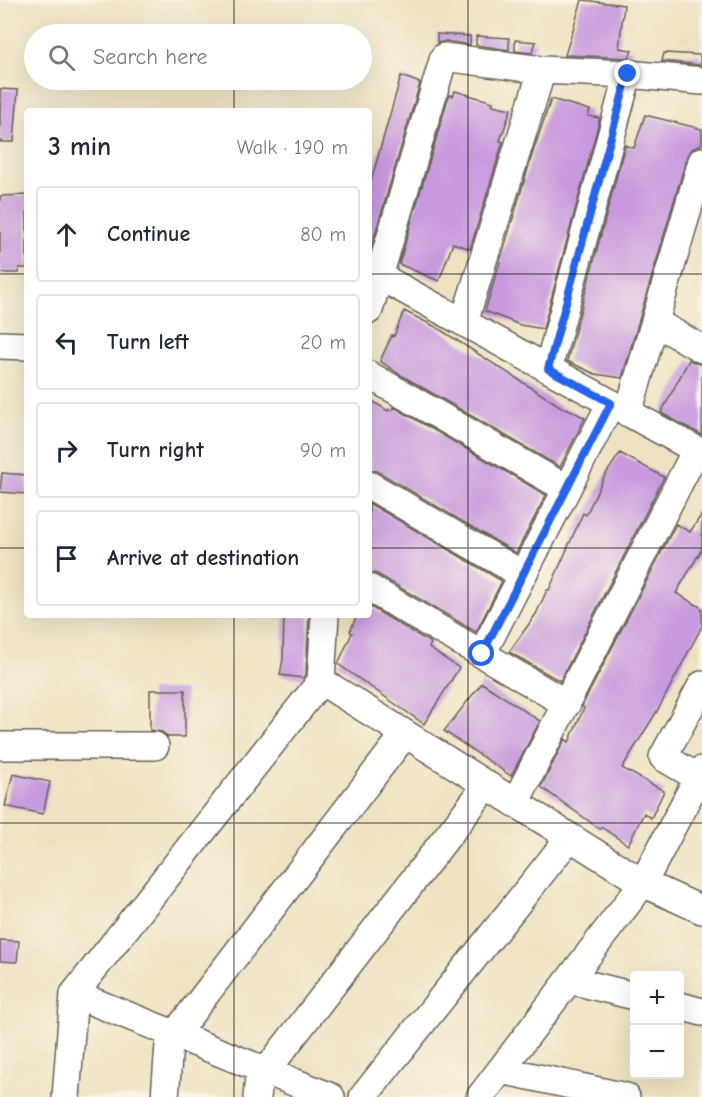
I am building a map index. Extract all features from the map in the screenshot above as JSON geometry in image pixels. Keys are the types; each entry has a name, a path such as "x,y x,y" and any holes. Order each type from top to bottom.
{"street":[{"path":"372,300 444,57 542,70 628,74 702,81"},
{"path":"464,322 542,70"},
{"path":"548,369 628,74"},
{"path":"482,654 567,489 620,408 692,238 702,161"},
{"path":"379,276 699,452 515,803"},
{"path":"655,322 702,349"},
{"path":"0,345 24,346"},
{"path":"372,377 567,489"},
{"path":"372,487 523,575"},
{"path":"372,590 567,704"},
{"path":"66,1097 74,994 321,681 325,618"},
{"path":"321,681 644,883 702,910"},
{"path":"480,1097 644,883 701,776 663,757 702,685"},
{"path":"165,1097 173,1033 405,734"},
{"path":"0,746 155,746"},
{"path":"257,1097 263,1069 487,785"},
{"path":"363,1097 570,837"},
{"path":"570,980 630,995"},
{"path":"74,994 331,1097"},
{"path":"684,1007 702,1012"},
{"path":"501,1070 626,1097"}],"building":[{"path":"582,0 624,5 619,48 632,50 629,58 565,55"},
{"path":"437,34 470,36 470,45 446,41 437,43"},
{"path":"476,36 509,38 509,50 476,45"},
{"path":"515,40 536,42 532,53 515,51"},
{"path":"664,53 700,55 700,65 662,61"},
{"path":"401,76 420,83 372,244 372,178"},
{"path":"0,89 18,90 14,142 0,142"},
{"path":"455,91 493,102 492,105 511,109 470,249 453,243 439,281 399,264 449,95 453,96"},
{"path":"551,99 590,110 588,116 600,118 543,329 520,325 485,311"},
{"path":"645,115 702,129 702,144 692,149 687,157 622,378 595,374 567,361 625,145 634,148"},
{"path":"24,195 24,268 19,268 19,273 0,273 0,196"},
{"path":"404,311 436,327 566,410 567,408 585,418 560,467 380,361 392,335 394,336"},
{"path":"689,360 702,365 702,435 661,413"},
{"path":"372,401 388,411 389,409 392,411 394,407 546,495 516,553 372,470"},
{"path":"620,453 664,477 560,681 509,652 536,614 583,513 586,515 604,477"},
{"path":"2,473 24,475 24,494 0,492"},
{"path":"372,505 502,581 476,632 372,573"},
{"path":"702,514 702,549 676,593 702,608 702,626 659,708 622,768 664,791 651,818 644,813 628,845 601,827 600,829 541,787 565,739 569,742 584,708 582,706 676,524 690,532"},
{"path":"372,608 431,643 429,648 459,668 424,724 338,664 352,633 350,631 356,618 372,618"},
{"path":"284,618 309,618 306,675 303,678 280,675 283,659"},
{"path":"482,683 540,721 511,776 444,731"},
{"path":"150,690 185,690 185,737 168,737 162,732 150,730"},
{"path":"13,774 50,782 43,814 5,806"},
{"path":"0,940 19,941 17,962 0,961"}],"route":[{"path":"482,654 611,403 548,369 628,74"}]}
